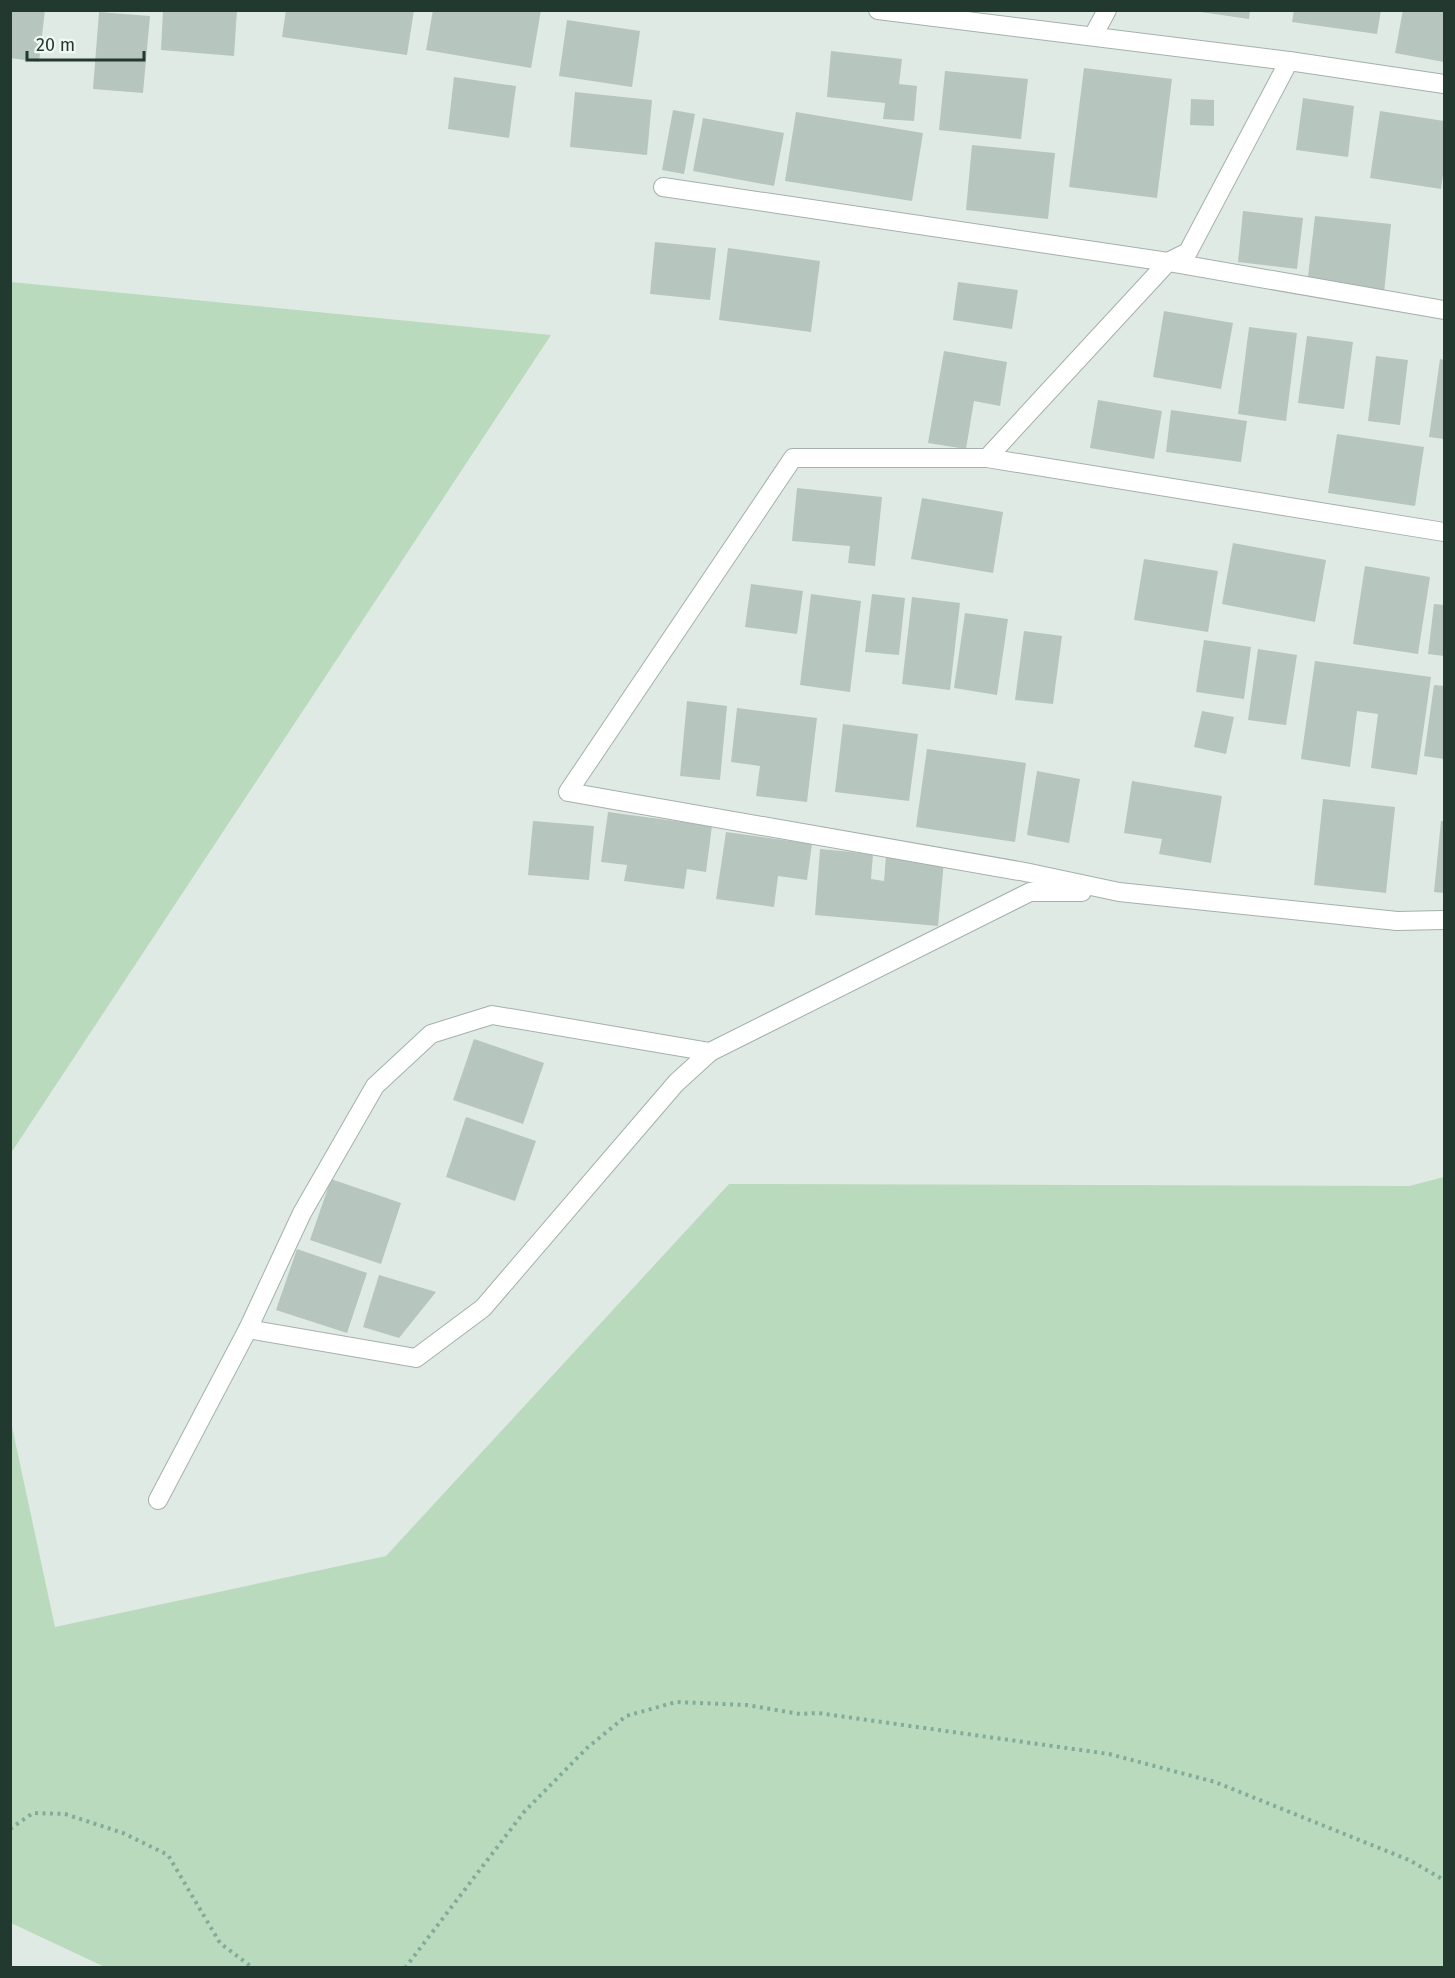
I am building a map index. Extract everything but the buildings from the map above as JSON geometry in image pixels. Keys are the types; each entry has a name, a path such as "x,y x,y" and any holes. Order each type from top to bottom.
{"street":[{"path":"878,10 1032,31 1093,36 1289,61 1444,84"},
{"path":"1093,36 1107,10"},
{"path":"987,458 1168,262 1188,252 1289,61"},
{"path":"663,187 1168,262 1444,310"},
{"path":"1119,892 1025,872 568,792 793,458 987,458 1444,532"},
{"path":"248,1329 416,1358 483,1308 676,1083 710,1052 1030,892 1119,892 1397,921 1444,920"},
{"path":"158,1500 248,1329 302,1213 375,1086 431,1034 492,1015 710,1052"}],"path":[{"path":"405,1968 524,1812 587,1748 626,1716 676,1702 746,1705 800,1714 818,1713 1109,1754 1215,1782 1409,1860 1444,1880"},
{"path":"10,1829 33,1812 65,1814 123,1833 168,1855 219,1943 253,1968"}],"green space":[{"path":"10,282 551,335 11,1153"},
{"path":"1444,1177 1444,1967 107,1968 11,1923 11,1422 55,1627 386,1556 729,1184 1409,1186"}]}
